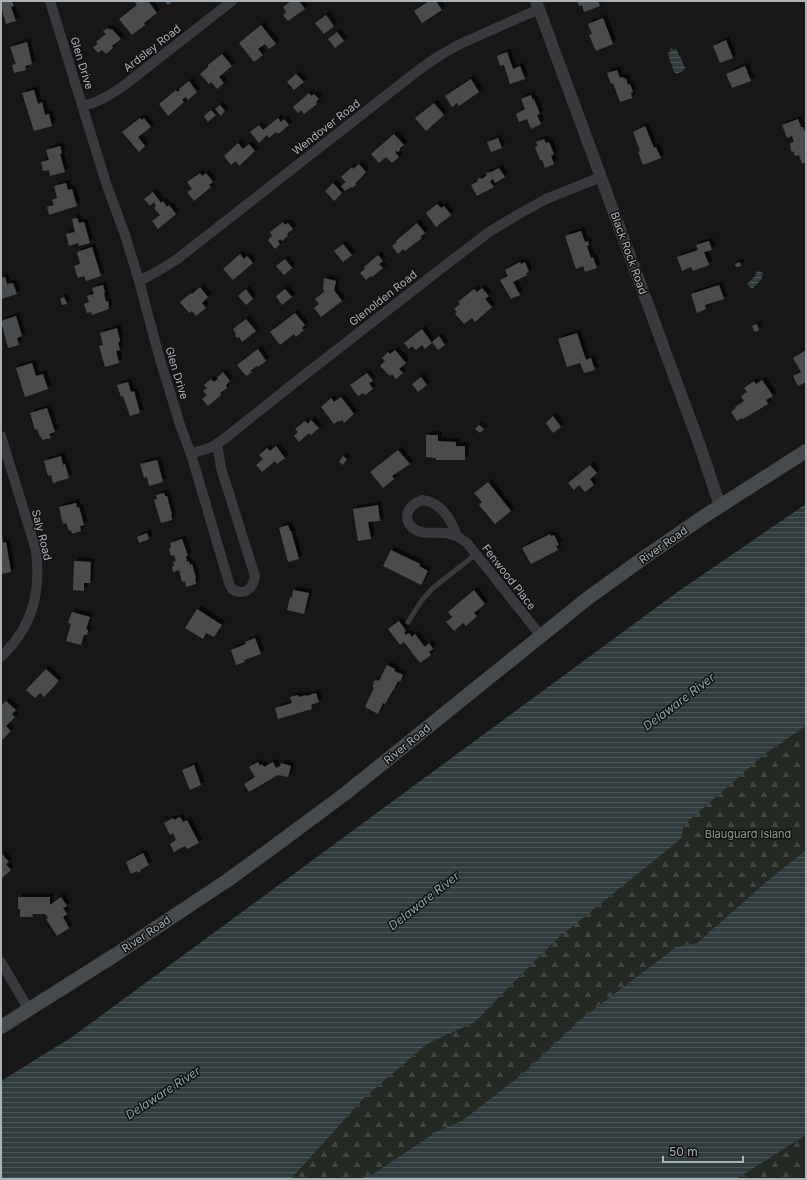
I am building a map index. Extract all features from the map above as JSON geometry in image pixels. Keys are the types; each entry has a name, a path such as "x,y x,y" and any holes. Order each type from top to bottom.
{"main road":[{"name":"River Road","path":"1,1027 115,955 228,880 346,793 588,598 720,506 806,450"}],"street":[{"name":"Glen Drive","path":"50,1 82,106 139,281 158,356 191,454 229,583 232,589 247,591 250,589 255,576 221,468 217,444"},
{"name":"Ardsley Road","path":"82,106 93,104 104,99 122,87 232,1"},
{"name":"Black Rock Road","path":"537,5 700,446 720,506"},
{"name":"Wendover Road","path":"139,281 176,260 426,65 460,44 537,5"},
{"name":"Glenolden Road","path":"191,454 217,444 489,232 546,199 601,177"},
{"name":"Saly Road","path":"1,436 36,550 38,584 29,618 21,634 11,648 1,657"},
{"name":"Fenwood Place","path":"457,536 448,517 440,508 432,503 422,500 416,502 408,510 408,520 414,529 421,532 446,533 457,536 467,543 540,636"},
{"path":"1,962 28,1010"}],"lane":[{"path":"408,622 422,600 434,588 476,554"}],"green space":[{"name":"Blauguard Island","path":"806,726 806,850 767,881 697,943 676,947 580,1020 525,1072 463,1120 436,1132 373,1174 359,1179 291,1179 365,1097 427,1044 475,1022 558,938 681,839 684,825 766,753"},
{"path":"806,1135 806,1176 801,1179 736,1179"}],"water":[{"path":"672,48 673,50 677,50 685,68 677,74 674,72 668,54"},
{"path":"757,271 763,273 761,280 752,289 747,284 755,276"},
{"name":"Delaware River","path":"806,504 806,726 766,753 684,825 681,839 558,938 475,1022 427,1044 365,1097 291,1179 1,1179 1,1081 72,1037 676,593"},
{"path":"806,850 806,1135 736,1179 359,1179 373,1174 436,1132 463,1120 525,1072 580,1020 676,947 697,943 767,881"}],"building":[{"path":"1,1 12,1 14,6 11,7 16,21 6,24 1,11"},
{"path":"137,1 148,1 157,13 132,35 119,19 137,5 135,3"},
{"path":"164,1 173,1 168,5"},
{"path":"291,1 299,1 305,9 288,21 283,15 286,12 283,7"},
{"path":"429,1 436,1 442,10 422,23 414,11"},
{"path":"577,1 598,1 600,6 584,12 582,5 579,6"},
{"path":"326,15 334,26 324,34 315,23"},
{"path":"603,18 613,44 596,51 589,35 592,34 588,24"},
{"path":"261,25 276,44 269,49 265,44 258,49 263,55 254,62 239,43"},
{"path":"108,28 110,30 112,29 121,39 112,46 113,48 106,54 102,50 98,53 93,47 98,44 96,42 106,34 103,31"},
{"path":"337,32 344,41 335,48 328,39"},
{"path":"726,40 733,58 720,63 713,46"},
{"path":"27,42 32,64 25,66 26,70 14,73 12,65 16,64 10,47"},
{"path":"507,52 513,69 520,66 525,79 510,84 504,65 500,66 497,56"},
{"path":"222,54 232,66 219,77 224,83 217,89 211,82 209,84 200,74 208,67 208,65"},
{"path":"745,66 751,81 732,88 726,74"},
{"path":"617,70 620,78 626,78 628,85 630,84 633,92 631,93 632,98 620,102 613,83 611,84 607,73"},
{"path":"296,74 304,82 294,90 287,82"},
{"path":"471,79 479,92 459,106 457,103 452,107 445,96"},
{"path":"189,81 197,92 188,100 186,97 182,100 184,102 168,116 159,104 176,90 177,92 180,90 179,89"},
{"path":"34,90 38,104 42,102 45,115 49,114 52,126 34,131 22,93"},
{"path":"309,93 311,96 314,94 319,99 316,102 317,104 304,114 301,110 298,113 293,107"},
{"path":"531,95 540,114 537,115 541,124 531,129 527,119 519,122 516,114 525,109 521,99"},
{"path":"434,103 444,115 426,131 415,118"},
{"path":"220,105 225,111 221,116 215,109"},
{"path":"211,110 216,115 208,122 204,116"},
{"path":"140,118 142,120 144,118 151,127 138,137 145,146 139,152 122,132"},
{"path":"278,118 281,122 284,119 289,125 278,134 276,132 269,138 267,135 259,143 250,132 259,125 263,130"},
{"path":"798,119 806,134 806,162 802,164 799,155 795,156 794,152 791,151 790,143 794,142 792,136 787,138 782,125"},
{"path":"645,126 654,148 656,147 661,158 643,165 633,132"},
{"path":"394,134 404,145 398,152 395,152 399,157 392,163 386,157 379,163 371,154"},
{"path":"498,138 502,148 491,152 487,142"},
{"path":"544,139 546,143 549,142 554,154 551,156 554,164 545,168 535,147 538,146 536,142"},
{"path":"238,143 243,149 249,144 255,151 239,166 236,161 231,165 224,156"},
{"path":"60,146 62,153 60,154 65,172 50,176 49,170 43,171 41,162 49,160 46,150"},
{"path":"359,164 366,172 355,184 356,185 345,191 341,186 346,182 341,177 352,167 353,169"},
{"path":"499,168 505,177 495,183 493,179 490,181 494,187 477,196 471,185 477,182 478,179 482,179 486,176 486,173"},
{"path":"200,173 202,176 206,173 213,182 209,185 211,187 194,201 187,192 192,189 187,182"},
{"path":"66,183 68,190 72,189 77,206 49,215 47,207 54,205 52,200 57,198 54,186"},
{"path":"333,183 342,193 334,201 325,191"},
{"path":"153,192 161,203 163,201 167,207 169,205 176,214 158,229 152,221 160,215 154,208 156,206 154,202 150,206 144,199"},
{"path":"437,204 441,208 444,206 451,215 436,227 426,213"},
{"path":"77,218 79,223 84,222 90,243 79,246 78,243 69,246 66,234 75,232 72,219"},
{"path":"283,222 285,225 288,223 293,229 282,241 280,239 278,241 280,244 275,249 268,240 272,236 270,232"},
{"path":"417,223 425,233 420,237 422,238 405,251 403,249 398,254 392,246"},
{"path":"581,231 585,242 588,241 589,245 587,246 591,258 593,257 597,268 585,272 583,266 576,269 565,236"},
{"path":"709,241 712,250 704,252 709,265 693,271 691,267 682,271 677,257 698,250 696,245"},
{"path":"343,244 352,255 343,262 334,251"},
{"path":"92,247 101,276 86,281 84,276 78,278 74,266 80,264 77,252"},
{"path":"240,254 244,259 247,256 253,263 233,280 223,269"},
{"path":"378,255 383,261 379,264 383,268 366,280 360,273 365,269 364,267"},
{"path":"285,259 292,268 284,275 276,266"},
{"path":"520,262 521,264 525,262 529,272 526,273 527,275 513,282 520,295 511,299 500,280 508,276 505,270"},
{"path":"740,262 741,266 736,267 735,264"},
{"path":"5,277 7,284 13,283 17,294 1,299 1,278"},
{"path":"324,278 336,281 334,290 342,301 321,317 314,308 319,304 315,299 325,291 323,290"},
{"path":"103,285 106,302 108,301 109,309 92,315 91,312 87,313 84,304 89,302 87,296 94,294 92,288"},
{"path":"719,285 724,299 705,305 706,309 697,313 691,294"},
{"path":"200,287 208,297 202,303 206,308 196,316 192,311 189,313 180,302"},
{"path":"482,288 489,296 485,299 492,307 475,322 472,318 464,324 455,314 457,312 454,309 460,304 458,302 474,289 477,292"},
{"path":"246,289 253,299 246,305 238,296"},
{"path":"285,289 292,297 282,305 276,296"},
{"path":"64,297 67,304 62,305 60,299"},
{"path":"295,313 305,325 302,328 304,330 296,337 294,334 280,345 270,332"},
{"path":"16,316 22,336 17,338 19,345 8,348 1,321"},
{"path":"246,319 256,331 242,342 239,337 237,338 233,329"},
{"path":"757,324 759,330 755,332 752,326"},
{"path":"117,328 120,341 118,342 120,350 116,351 119,363 105,367 99,346 103,345 100,333"},
{"path":"422,329 432,343 425,349 422,345 416,350 412,346 409,349 404,343"},
{"path":"577,333 586,360 591,358 595,370 584,373 580,363 567,367 558,339"},
{"path":"439,336 445,345 438,350 432,342"},
{"path":"258,349 266,361 250,371 252,372 246,376 237,365"},
{"path":"395,350 406,363 399,369 403,373 396,379 392,374 390,376 380,366 385,361 382,358 388,352 390,354"},
{"path":"806,350 806,382 798,386 793,376 801,372 793,358"},
{"path":"32,363 36,376 43,374 48,389 25,397 16,368"},
{"path":"223,372 230,381 226,385 227,388 208,406 202,399 207,395 203,391 207,388 204,385 211,379 214,382"},
{"path":"367,373 373,381 369,383 373,389 365,395 363,393 358,396 350,385"},
{"path":"421,377 427,385 418,392 412,384"},
{"path":"762,380 773,396 766,400 768,404 737,421 731,412 736,408 735,407 744,401 741,396 747,392 744,388 754,381 756,384"},
{"path":"128,382 131,392 134,391 140,413 130,416 123,396 121,397 117,385"},
{"path":"341,397 354,414 344,423 342,420 334,424 321,407 331,398 334,402"},
{"path":"47,408 55,432 49,434 51,438 42,440 37,429 35,430 30,413"},
{"path":"553,416 561,427 553,433 546,423"},
{"path":"311,420 319,428 311,435 309,433 299,442 294,436 298,432 295,429 305,421 308,424"},
{"path":"479,425 484,429 480,433 475,429"},
{"path":"426,435 438,435 438,441 456,442 456,446 465,446 465,460 436,460 436,458 426,457"},
{"path":"276,446 285,458 277,464 275,461 262,472 256,465 263,459 259,455 267,448 270,451"},
{"path":"398,450 410,464 392,476 394,479 383,488 370,472"},
{"path":"61,456 69,478 53,483 51,475 48,476 44,461"},
{"path":"343,456 347,459 343,465 339,462"},
{"path":"157,460 163,482 149,486 147,477 144,478 140,464"},
{"path":"590,465 597,473 590,479 594,485 585,492 579,485 574,490 568,483"},
{"path":"488,482 511,511 495,524 479,505 482,502 474,493"},
{"path":"164,493 165,496 167,496 172,520 161,523 154,500 157,499 156,495"},
{"path":"76,503 77,508 79,507 84,525 80,526 81,531 72,534 66,523 63,524 59,507"},
{"path":"378,505 380,521 368,522 371,539 358,541 353,509"},
{"path":"288,525 299,559 288,562 279,528"},
{"path":"147,533 149,539 139,543 137,537"},
{"path":"550,534 551,536 554,535 559,545 556,546 558,550 531,564 522,548"},
{"path":"1,538 3,543 6,542 11,572 1,574"},
{"path":"182,539 188,556 186,556 187,562 189,561 190,565 192,564 196,578 196,584 186,587 185,581 182,582 179,570 173,572 173,562 176,561 174,555 171,556 169,549 171,548 170,543"},
{"path":"391,550 420,564 419,566 428,571 421,585 383,566"},
{"path":"74,561 91,562 90,583 84,583 84,591 73,590"},
{"path":"293,590 309,593 304,614 287,610 290,597 292,598"},
{"path":"474,590 485,604 474,613 477,616 466,626 463,623 454,631 446,622 452,617 448,612"},
{"path":"197,609 222,625 214,637 206,633 203,639 185,628"},
{"path":"72,612 90,617 86,629 88,630 87,635 84,635 81,645 66,641 71,624 68,623"},
{"path":"399,621 406,631 404,632 406,635 409,633 412,637 415,634 425,647 429,643 433,649 429,652 431,655 420,663 404,642 400,645 388,629"},
{"path":"255,638 261,654 244,660 245,662 236,665 231,650 246,644 245,642"},
{"path":"387,665 395,669 394,671 403,675 385,704 383,703 378,714 365,707 374,688 374,681 379,681"},
{"path":"46,669 59,681 44,697 40,693 35,698 26,690"},
{"path":"316,693 319,702 311,705 312,709 278,719 275,708 292,703 290,697 298,695 299,697 306,696"},
{"path":"6,701 16,710 12,714 15,717 6,726 11,731 2,740 1,706"},
{"path":"258,762 260,766 262,764 264,767 273,762 276,768 280,766 281,763 291,766 288,777 278,775 249,792 244,784 255,777 249,767"},
{"path":"194,765 201,785 190,790 182,770"},
{"path":"180,817 183,822 187,820 199,843 187,849 185,846 174,852 170,844 176,840 173,833 170,835 164,823 173,818 174,820"},
{"path":"1,853 9,862 6,864 11,870 1,879"},
{"path":"143,853 149,865 140,870 141,871 138,873 137,871 131,874 126,862"},
{"path":"18,897 50,897 50,905 61,897 67,906 63,908 67,914 63,917 69,928 57,936 46,919 48,918 45,914 32,914 33,917 20,917"}]}
